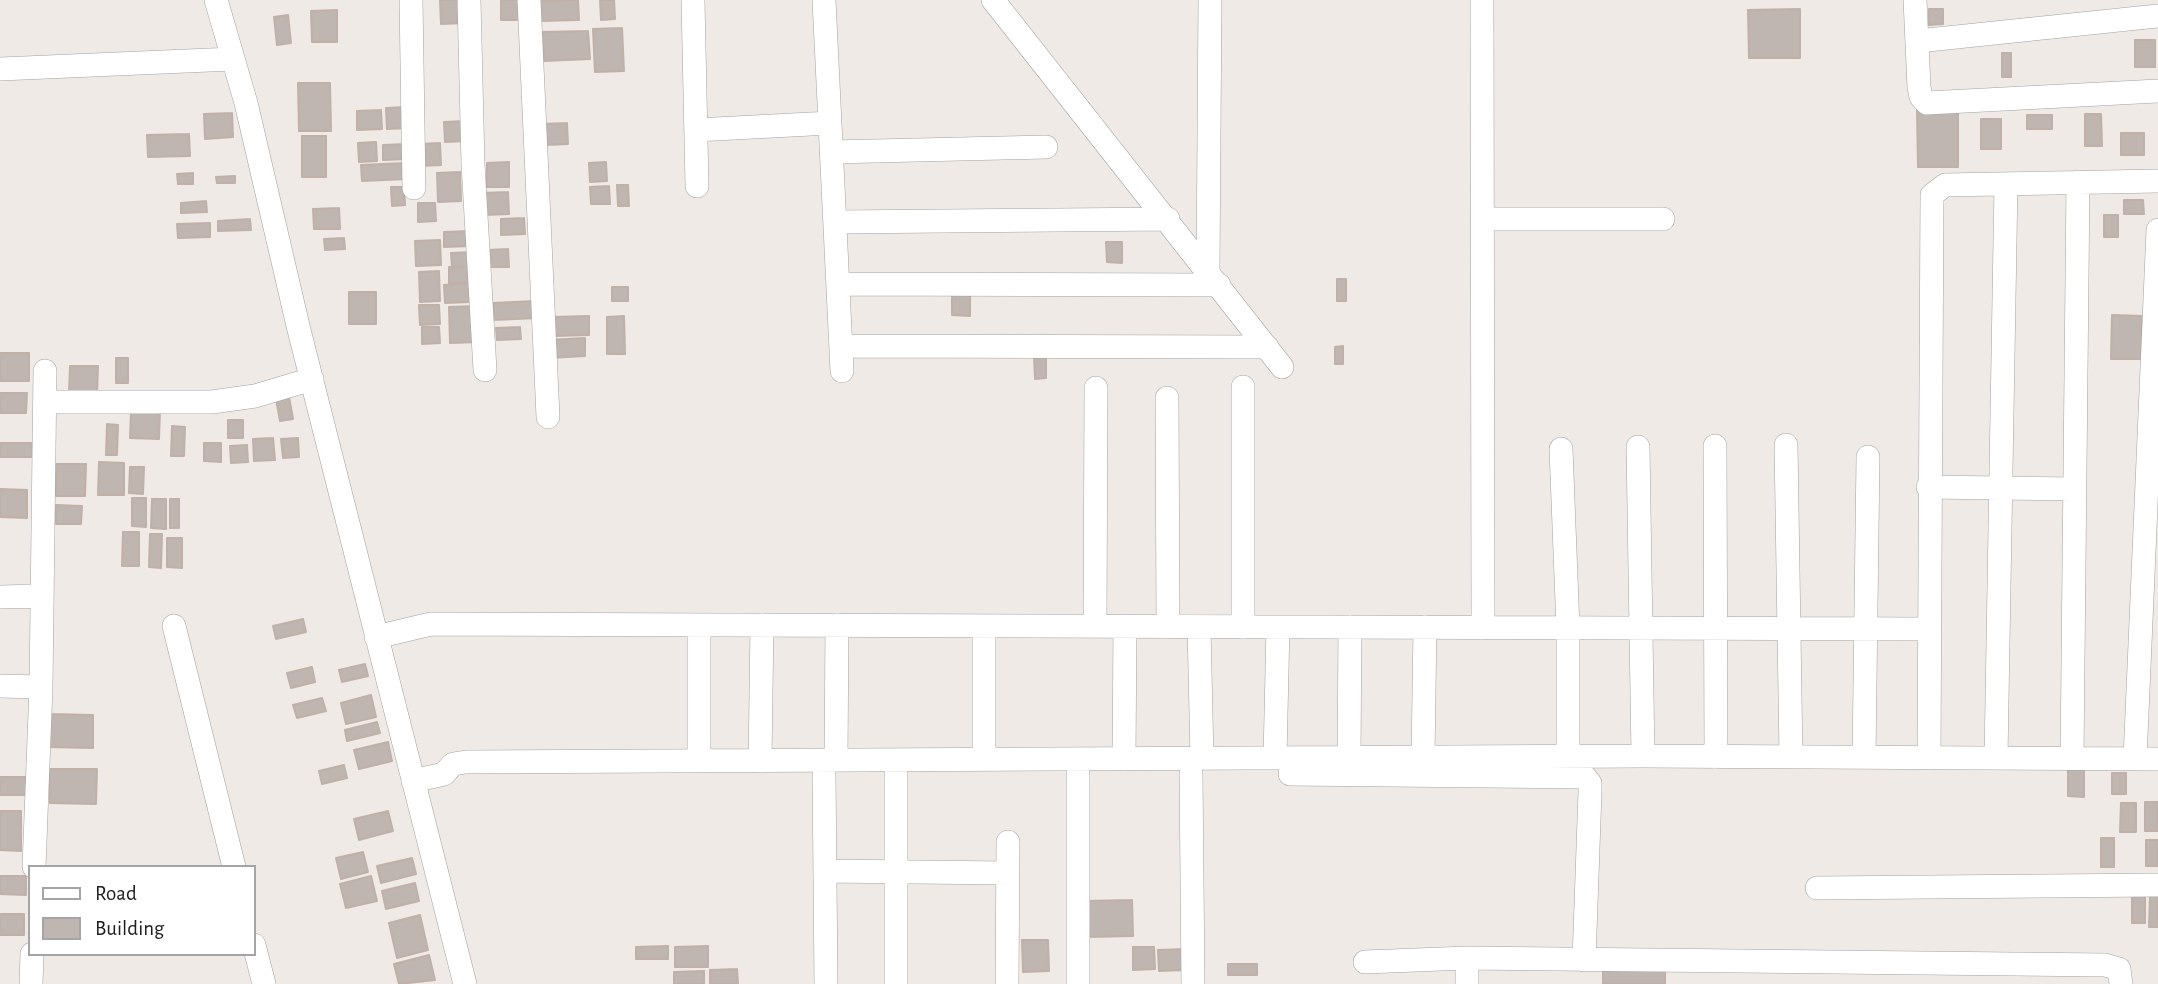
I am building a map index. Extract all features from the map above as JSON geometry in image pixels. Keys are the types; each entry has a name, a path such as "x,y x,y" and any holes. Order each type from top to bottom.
{"street":[{"path":"216,0 312,379 430,778 466,984"},
{"path":"411,0 414,188"},
{"path":"469,0 473,164 485,370"},
{"path":"528,0 548,417"},
{"path":"693,0 697,186"},
{"path":"824,0 842,371"},
{"path":"993,0 1282,366"},
{"path":"1210,0 1214,278"},
{"path":"1482,0 1483,628"},
{"path":"1914,0 1919,87 1921,97 1927,103 2158,91"},
{"path":"1918,41 2158,16"},
{"path":"0,69 233,59"},
{"path":"696,130 830,123"},
{"path":"832,152 1046,147"},
{"path":"1929,758 1928,487 1932,195 1945,185 2158,181"},
{"path":"2072,758 2078,183"},
{"path":"1996,758 2006,184"},
{"path":"835,222 1168,219"},
{"path":"1483,219 1663,219"},
{"path":"430,778 457,762 760,761 896,774 1078,774 1275,758 1643,756 2147,759 2158,230"},
{"path":"838,284 1214,278"},
{"path":"841,346 1267,347"},
{"path":"34,865 41,687 45,371"},
{"path":"45,402 212,402 255,396 312,379"},
{"path":"1243,387 1243,626"},
{"path":"1095,626 1097,388"},
{"path":"1167,398 1168,626"},
{"path":"1786,445 1791,757"},
{"path":"1715,446 1716,757"},
{"path":"1638,447 1643,756"},
{"path":"1561,449 1568,628 1568,757"},
{"path":"1864,757 1868,457"},
{"path":"1928,487 2073,489"},
{"path":"0,597 41,596"},
{"path":"388,633 431,624 1928,629"},
{"path":"699,625 699,761"},
{"path":"760,761 762,625"},
{"path":"826,984 825,871 837,625"},
{"path":"174,626 234,865"},
{"path":"984,626 984,759"},
{"path":"1124,759 1125,626"},
{"path":"1193,984 1199,627"},
{"path":"1275,758 1278,627"},
{"path":"1349,758 1350,627"},
{"path":"1423,757 1425,627"},
{"path":"0,686 41,687"},
{"path":"430,778 830,767 984,759 1124,759 1196,766 1585,777 1590,783 1590,792 1584,960"},
{"path":"896,774 896,984"},
{"path":"1078,774 1078,984"},
{"path":"1007,842 1007,984"},
{"path":"825,871 1007,873"},
{"path":"1817,887 2158,885"},
{"path":"256,953 264,984"},
{"path":"31,984 32,956"},
{"path":"1467,958 1467,984"},
{"path":"1364,962 1467,958 2105,965 2119,969 2121,984"}],"building":[{"path":"440,0 463,0 464,23 441,24"},
{"path":"501,0 522,0 522,20 501,20"},
{"path":"578,0 579,20 540,21 539,1"},
{"path":"600,0 614,0 615,19 601,20"},
{"path":"1800,9 1800,58 1749,58 1748,10"},
{"path":"1929,9 1943,9 1943,24 1929,25"},
{"path":"337,10 337,42 312,42 311,11"},
{"path":"288,15 291,43 277,45 274,17"},
{"path":"622,28 624,71 595,72 593,29"},
{"path":"588,31 590,59 544,61 542,32"},
{"path":"2135,40 2155,40 2155,67 2135,67"},
{"path":"2002,53 2011,53 2011,77 2002,77"},
{"path":"298,83 330,83 331,131 299,131"},
{"path":"406,107 407,128 387,129 386,108"},
{"path":"1917,109 1958,109 1958,167 1918,167"},
{"path":"381,110 382,129 357,130 357,111"},
{"path":"232,113 233,137 205,139 204,114"},
{"path":"2085,114 2101,114 2102,146 2085,146"},
{"path":"2027,115 2052,115 2052,129 2027,129"},
{"path":"1981,119 2001,119 2001,149 1981,149"},
{"path":"466,121 467,141 445,142 444,122"},
{"path":"567,123 568,144 544,145 543,124"},
{"path":"2121,133 2144,133 2144,155 2121,155"},
{"path":"189,134 190,156 148,157 147,135"},
{"path":"302,136 326,136 326,177 302,177"},
{"path":"376,142 377,161 359,162 358,143"},
{"path":"440,143 441,165 420,166 419,144"},
{"path":"406,144 407,159 383,160 383,145"},
{"path":"509,162 509,187 487,187 487,163"},
{"path":"606,162 607,181 590,182 589,163"},
{"path":"406,163 407,179 362,181 361,165"},
{"path":"460,172 461,201 438,202 437,173"},
{"path":"193,173 193,184 178,184 177,174"},
{"path":"235,176 235,183 217,183 216,177"},
{"path":"617,185 628,185 629,206 618,206"},
{"path":"609,186 610,204 591,204 590,187"},
{"path":"391,187 404,187 405,205 392,206"},
{"path":"508,192 509,214 483,215 483,193"},
{"path":"2124,200 2143,200 2144,214 2124,214"},
{"path":"206,201 207,212 181,213 181,203"},
{"path":"418,203 435,203 436,221 418,222"},
{"path":"339,208 340,229 314,229 313,209"},
{"path":"2104,215 2118,215 2118,237 2104,237"},
{"path":"524,218 525,234 501,235 501,219"},
{"path":"250,219 251,230 218,231 218,221"},
{"path":"210,223 210,237 178,238 177,224"},
{"path":"470,231 470,246 444,247 444,232"},
{"path":"344,238 345,249 325,250 324,239"},
{"path":"440,240 441,265 416,266 415,241"},
{"path":"1106,242 1122,242 1122,263 1107,262"},
{"path":"508,249 509,267 489,267 488,250"},
{"path":"474,252 475,266 452,267 451,253"},
{"path":"475,266 476,282 449,283 449,267"},
{"path":"439,271 440,301 420,302 419,272"},
{"path":"1337,279 1346,279 1346,301 1337,301"},
{"path":"469,283 470,302 445,303 444,285"},
{"path":"612,287 628,287 628,301 612,301"},
{"path":"952,287 970,288 970,316 952,315"},
{"path":"349,292 376,292 376,324 349,324"},
{"path":"536,301 537,318 494,320 493,303"},
{"path":"419,305 439,305 440,324 420,325"},
{"path":"476,306 478,342 450,343 449,307"},
{"path":"2112,315 2142,316 2141,359 2111,359"},
{"path":"589,316 589,335 554,336 553,317"},
{"path":"624,316 625,354 607,354 607,317"},
{"path":"422,327 439,327 440,343 422,344"},
{"path":"520,327 521,339 497,340 496,328"},
{"path":"585,338 585,356 550,358 549,340"},
{"path":"1343,346 1343,364 1335,364 1335,347"},
{"path":"0,353 29,353 29,381 0,381"},
{"path":"1034,357 1046,357 1046,378 1035,379"},
{"path":"116,358 128,358 128,383 116,383"},
{"path":"70,366 98,366 97,394 69,393"},
{"path":"0,393 27,393 26,413 0,413"},
{"path":"289,397 293,419 280,421 276,399"},
{"path":"131,411 160,411 159,439 130,438"},
{"path":"228,420 243,420 243,438 228,438"},
{"path":"107,424 118,425 117,455 106,455"},
{"path":"172,426 185,427 184,456 171,456"},
{"path":"273,438 275,460 254,461 253,439"},
{"path":"298,438 299,457 283,458 281,439"},
{"path":"0,443 32,443 32,457 0,457"},
{"path":"204,443 221,443 221,462 204,461"},
{"path":"247,445 248,462 231,463 230,446"},
{"path":"99,462 124,463 124,495 98,495"},
{"path":"56,464 86,464 85,496 56,496"},
{"path":"130,467 144,467 143,494 129,493"},
{"path":"0,489 27,490 27,518 0,517"},
{"path":"132,498 146,498 146,527 132,526"},
{"path":"152,499 166,499 166,529 151,528"},
{"path":"170,499 179,499 179,528 170,528"},
{"path":"56,505 82,506 81,524 56,524"},
{"path":"123,532 139,532 139,566 122,566"},
{"path":"150,534 162,534 161,568 149,567"},
{"path":"167,538 182,538 182,568 167,567"},
{"path":"303,619 306,632 276,639 273,626"},
{"path":"365,664 368,676 342,682 339,670"},
{"path":"312,667 315,682 291,688 287,673"},
{"path":"371,695 376,717 346,724 341,703"},
{"path":"322,698 326,711 297,718 293,705"},
{"path":"48,714 93,715 93,748 48,747"},
{"path":"377,722 380,733 347,741 345,730"},
{"path":"388,742 392,761 359,769 354,750"},
{"path":"344,765 347,778 322,784 319,771"},
{"path":"2068,767 2084,767 2084,797 2068,796"},
{"path":"50,769 97,769 96,804 50,803"},
{"path":"2112,773 2126,773 2126,794 2112,794"},
{"path":"0,777 27,777 27,795 0,795"},
{"path":"2145,802 2158,802 2158,831 2145,831"},
{"path":"2121,803 2136,803 2136,832 2120,832"},
{"path":"0,811 21,811 21,851 0,850"},
{"path":"388,811 393,831 359,840 354,819"},
{"path":"2101,838 2114,838 2114,867 2101,867"},
{"path":"2146,840 2158,840 2158,866 2146,866"},
{"path":"363,852 368,872 341,879 336,858"},
{"path":"412,858 416,874 381,883 377,866"},
{"path":"0,876 26,876 26,895 0,894"},
{"path":"371,876 377,901 346,908 340,884"},
{"path":"415,883 419,901 386,909 382,891"},
{"path":"2132,895 2145,895 2145,923 2132,923"},
{"path":"2150,895 2158,895 2158,927 2149,927"},
{"path":"1132,900 1133,936 1086,937 1086,901"},
{"path":"0,914 24,914 24,935 0,935"},
{"path":"420,915 428,950 397,958 389,923"},
{"path":"1022,940 1048,940 1049,971 1023,972"},
{"path":"668,946 668,959 636,959 636,947"},
{"path":"708,946 708,967 675,967 675,947"},
{"path":"1133,947 1154,947 1155,969 1133,970"},
{"path":"1185,949 1186,970 1159,971 1158,950"},
{"path":"429,955 435,980 399,984 394,964"},
{"path":"1665,963 1665,984 1603,984 1603,964"},
{"path":"1228,964 1257,964 1257,975 1228,975"},
{"path":"737,969 738,984 710,984 710,970"},
{"path":"704,971 704,984 674,984 674,972"}]}
